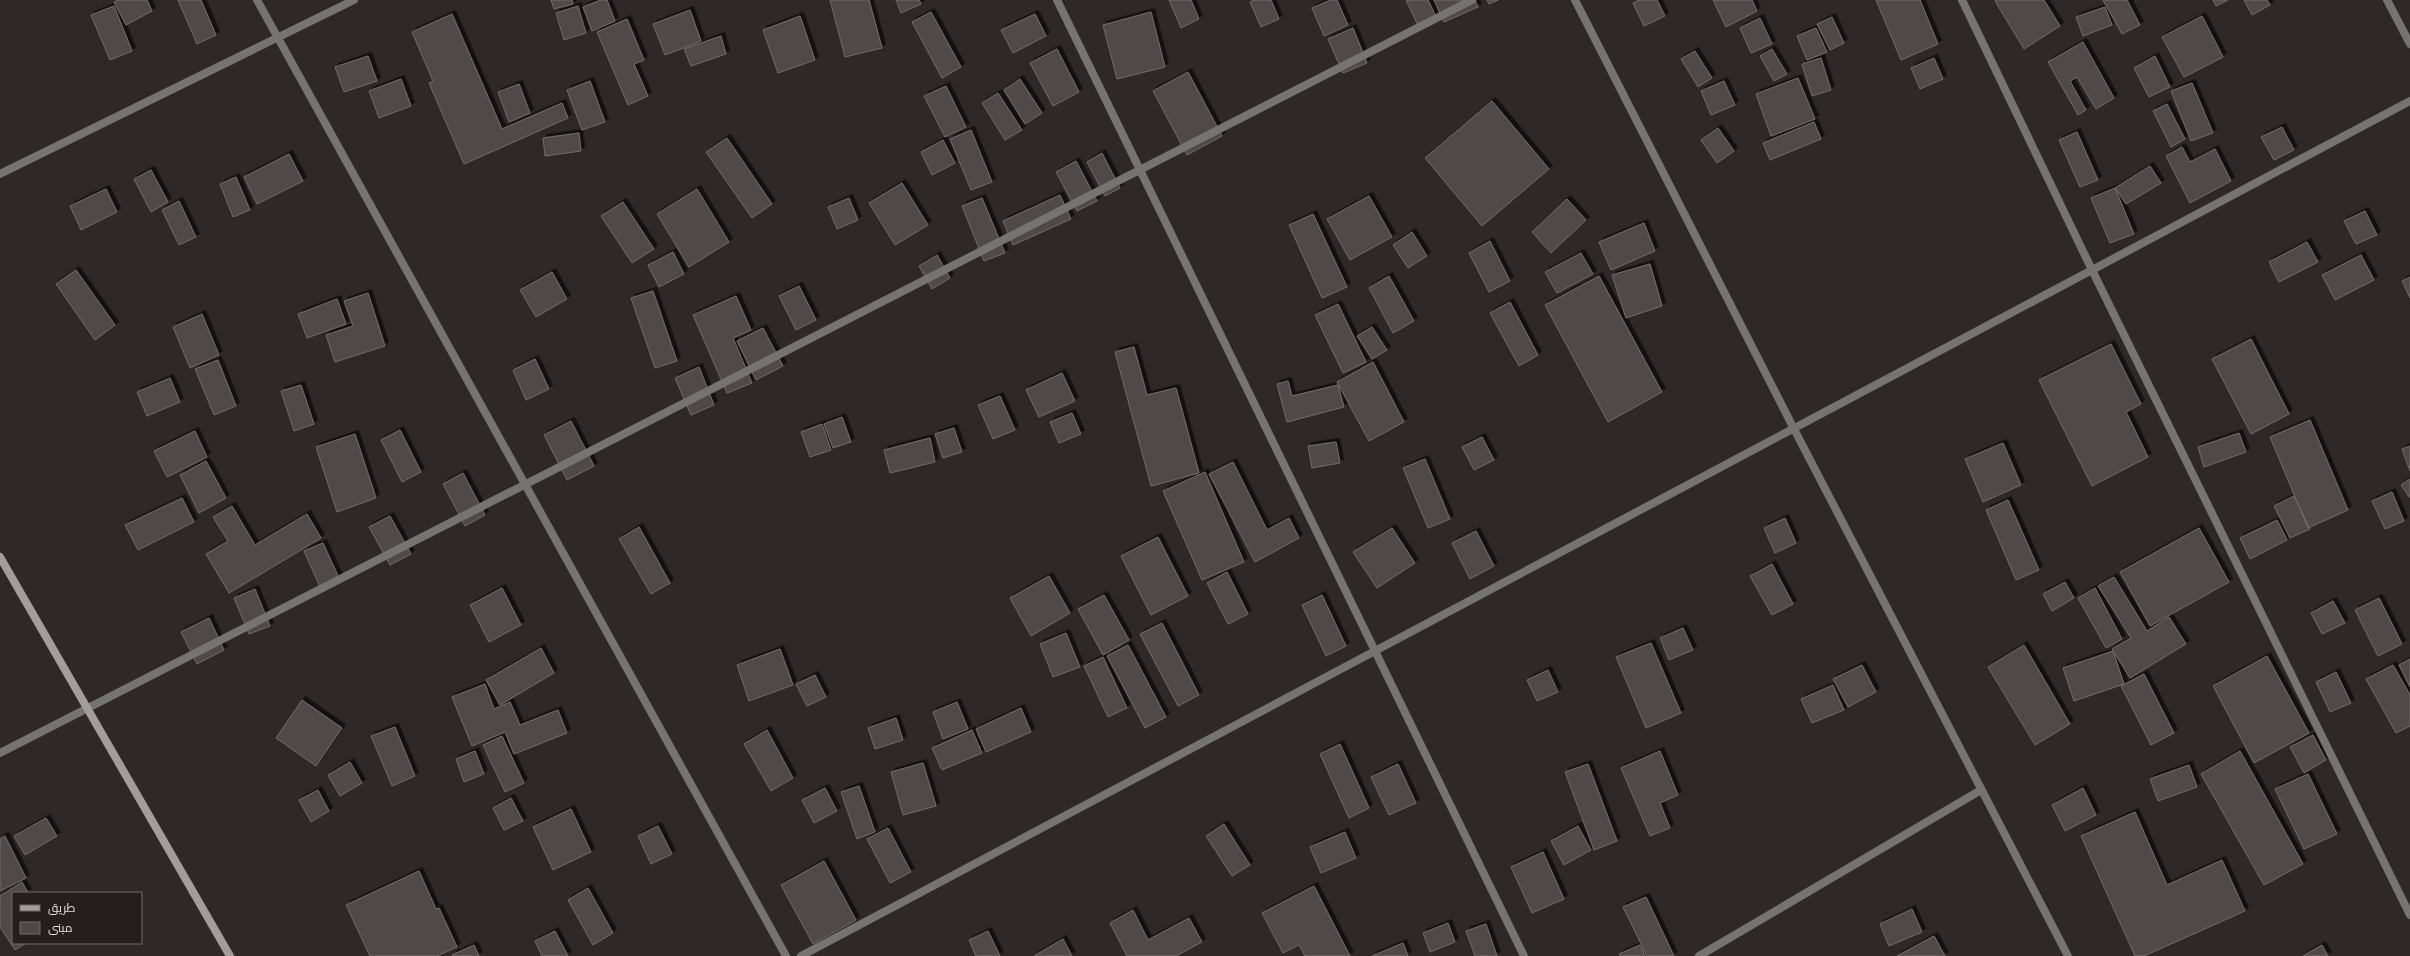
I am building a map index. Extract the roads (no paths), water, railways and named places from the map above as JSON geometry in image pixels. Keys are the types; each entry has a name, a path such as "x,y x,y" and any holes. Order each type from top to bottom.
{"street":[{"path":"257,0 786,956"},
{"path":"0,174 354,0"},
{"path":"1057,0 1524,956"},
{"path":"0,752 1472,0"},
{"path":"1576,0 1794,429 2068,956"},
{"path":"1962,0 2092,270 2410,914"},
{"path":"2387,0 2410,44"},
{"path":"801,956 2410,101"},
{"path":"0,558 230,956"},
{"path":"1699,956 1981,790"}]}
